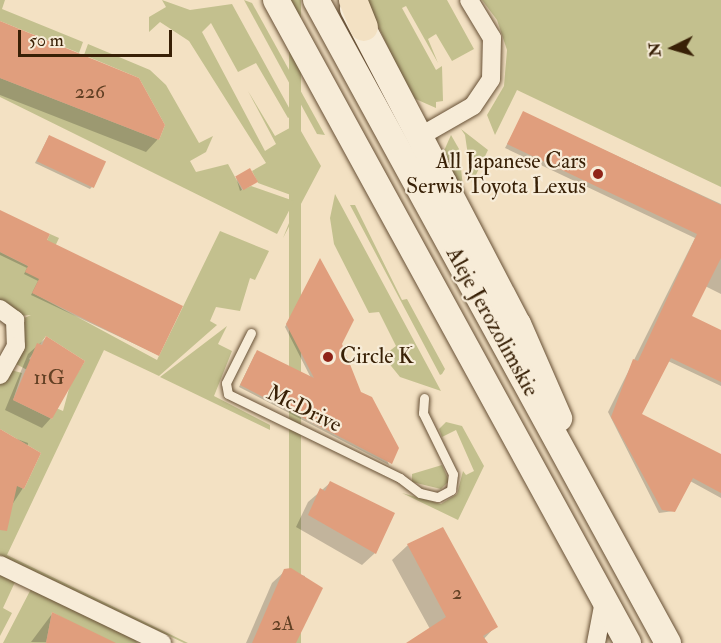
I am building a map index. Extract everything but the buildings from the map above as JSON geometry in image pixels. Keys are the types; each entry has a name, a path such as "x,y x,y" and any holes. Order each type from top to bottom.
{"main road":[{"name":"Aleje Jerozolimskie","path":"276,0 628,643"},
{"name":"Aleje Jerozolimskie","path":"316,0 668,643"},
{"path":"347,0 364,27"},
{"path":"353,0 364,27 419,137 543,376 586,495"}],"street":[{"path":"419,137 473,106 491,79 494,46 469,0"},
{"path":"0,309 15,320 16,346 0,375"},
{"path":"0,565 162,643"},
{"path":"596,643 604,599"}],"lane":[{"name":"McDrive","path":"251,333 226,383 228,394 400,478 420,493 444,495 454,483 423,413 424,398"}],"shaded area":[{"path":"0,0 5,0 2,9 83,42 79,53 0,21"},
{"path":"162,0 190,10 232,4 293,115 288,118 256,63 238,72 211,23 202,32 265,151 276,144 248,91 275,136 297,124 321,166 283,238 299,198 258,183 252,171 266,163 189,41 160,22 149,32 149,17 166,7"},
{"path":"244,0 252,3 325,135 317,134"},
{"path":"289,0 301,0 301,643 289,643"},
{"path":"366,0 447,0 474,49 452,61 436,34 428,39 438,63 406,6 402,8 436,70 442,66 443,101 436,102 436,108 411,97"},
{"path":"482,0 721,0 721,187 517,90 495,135 487,115 504,86 507,50 497,20"},
{"path":"88,44 150,70 166,85 199,143 213,136 206,152 190,161 196,172 228,164 242,190 251,186 294,201 277,234 0,97 0,78 159,140 165,125 139,78 84,55"},
{"path":"461,129 488,150 472,183 465,135"},
{"path":"451,135 459,149 464,197 443,153"},
{"path":"335,194 441,391 400,377 383,356 396,346 379,312 369,313 334,244 330,218"},
{"path":"350,205 355,205 402,300 407,299 445,369 442,374 440,375"},
{"path":"220,231 269,251 255,280 250,278 240,311 216,307 210,321 217,325 159,376 104,350 7,555 188,643 184,643 0,555 0,518 16,485 24,489 41,453 0,429 0,385 11,370 22,373 13,400 52,419 56,408 63,411 70,385 85,361 46,336 29,359 35,363 31,372 16,364 20,320 31,315 18,316 0,304 0,252 28,266 31,274 50,234 59,238 33,293 157,360"},
{"path":"227,326 218,344 232,351 214,396 270,425 270,430 160,377"},
{"path":"446,422 462,426 484,466 458,520 402,493 441,504 457,494 463,471 466,475 474,471 456,430 442,437 439,429"},
{"path":"442,465 449,481 441,489 412,482 412,474"},
{"path":"0,574 15,582 3,608 12,613 0,636"},
{"path":"31,589 138,643 108,643 52,612 46,643 3,643"}],"place":[{"name":"All Japanese Cars Serwis Toyota Lexus","path":"598,174"},
{"name":"Circle K","path":"328,357"}]}
